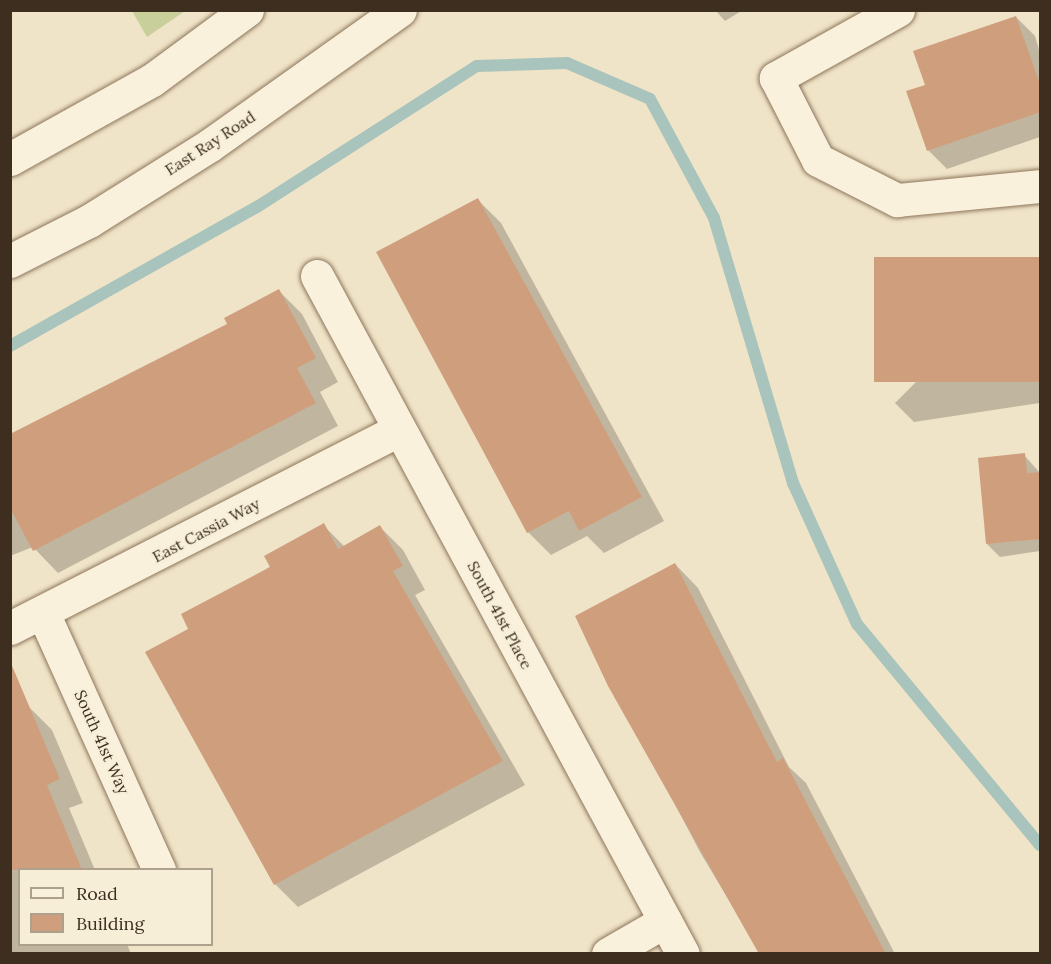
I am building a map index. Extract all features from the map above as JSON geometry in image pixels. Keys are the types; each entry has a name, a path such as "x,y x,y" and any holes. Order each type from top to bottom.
{"street":[{"path":"10,159 152,80 247,10"},
{"name":"East Ray Road","path":"10,261 89,221 210,145 400,10"},
{"path":"898,10 776,78 818,160 897,200 1041,186"},
{"name":"South 41st Place","path":"317,276 683,954"},
{"name":"East Cassia Way","path":"10,628 44,615 399,429"},
{"name":"South 41st Way","path":"44,615 158,868"},
{"path":"608,954 665,921"}],"green space":[{"path":"132,11 185,11 147,37"}],"building":[{"path":"1016,16 1041,87 1041,112 927,151 906,91 925,85 913,51"},
{"path":"478,198 642,497 579,531 569,511 527,533 376,252"},
{"path":"874,257 1040,257 1040,382 874,382"},
{"path":"279,289 316,358 297,368 316,403 33,551 10,508 10,434 227,324 224,318"},
{"path":"1025,453 1027,473 1041,472 1041,539 986,544 978,458"},
{"path":"324,523 338,549 380,525 403,566 393,571 503,761 274,885 145,652 188,629 181,614 270,567 264,556"},
{"path":"675,563 777,762 783,758 886,954 759,954 608,686 575,616"},
{"path":"10,661 60,779 47,785 81,868 10,870"}],"waterway":[{"path":"10,346 257,207 477,66 567,63 650,99 714,218 793,483 857,624 1040,845"}]}
